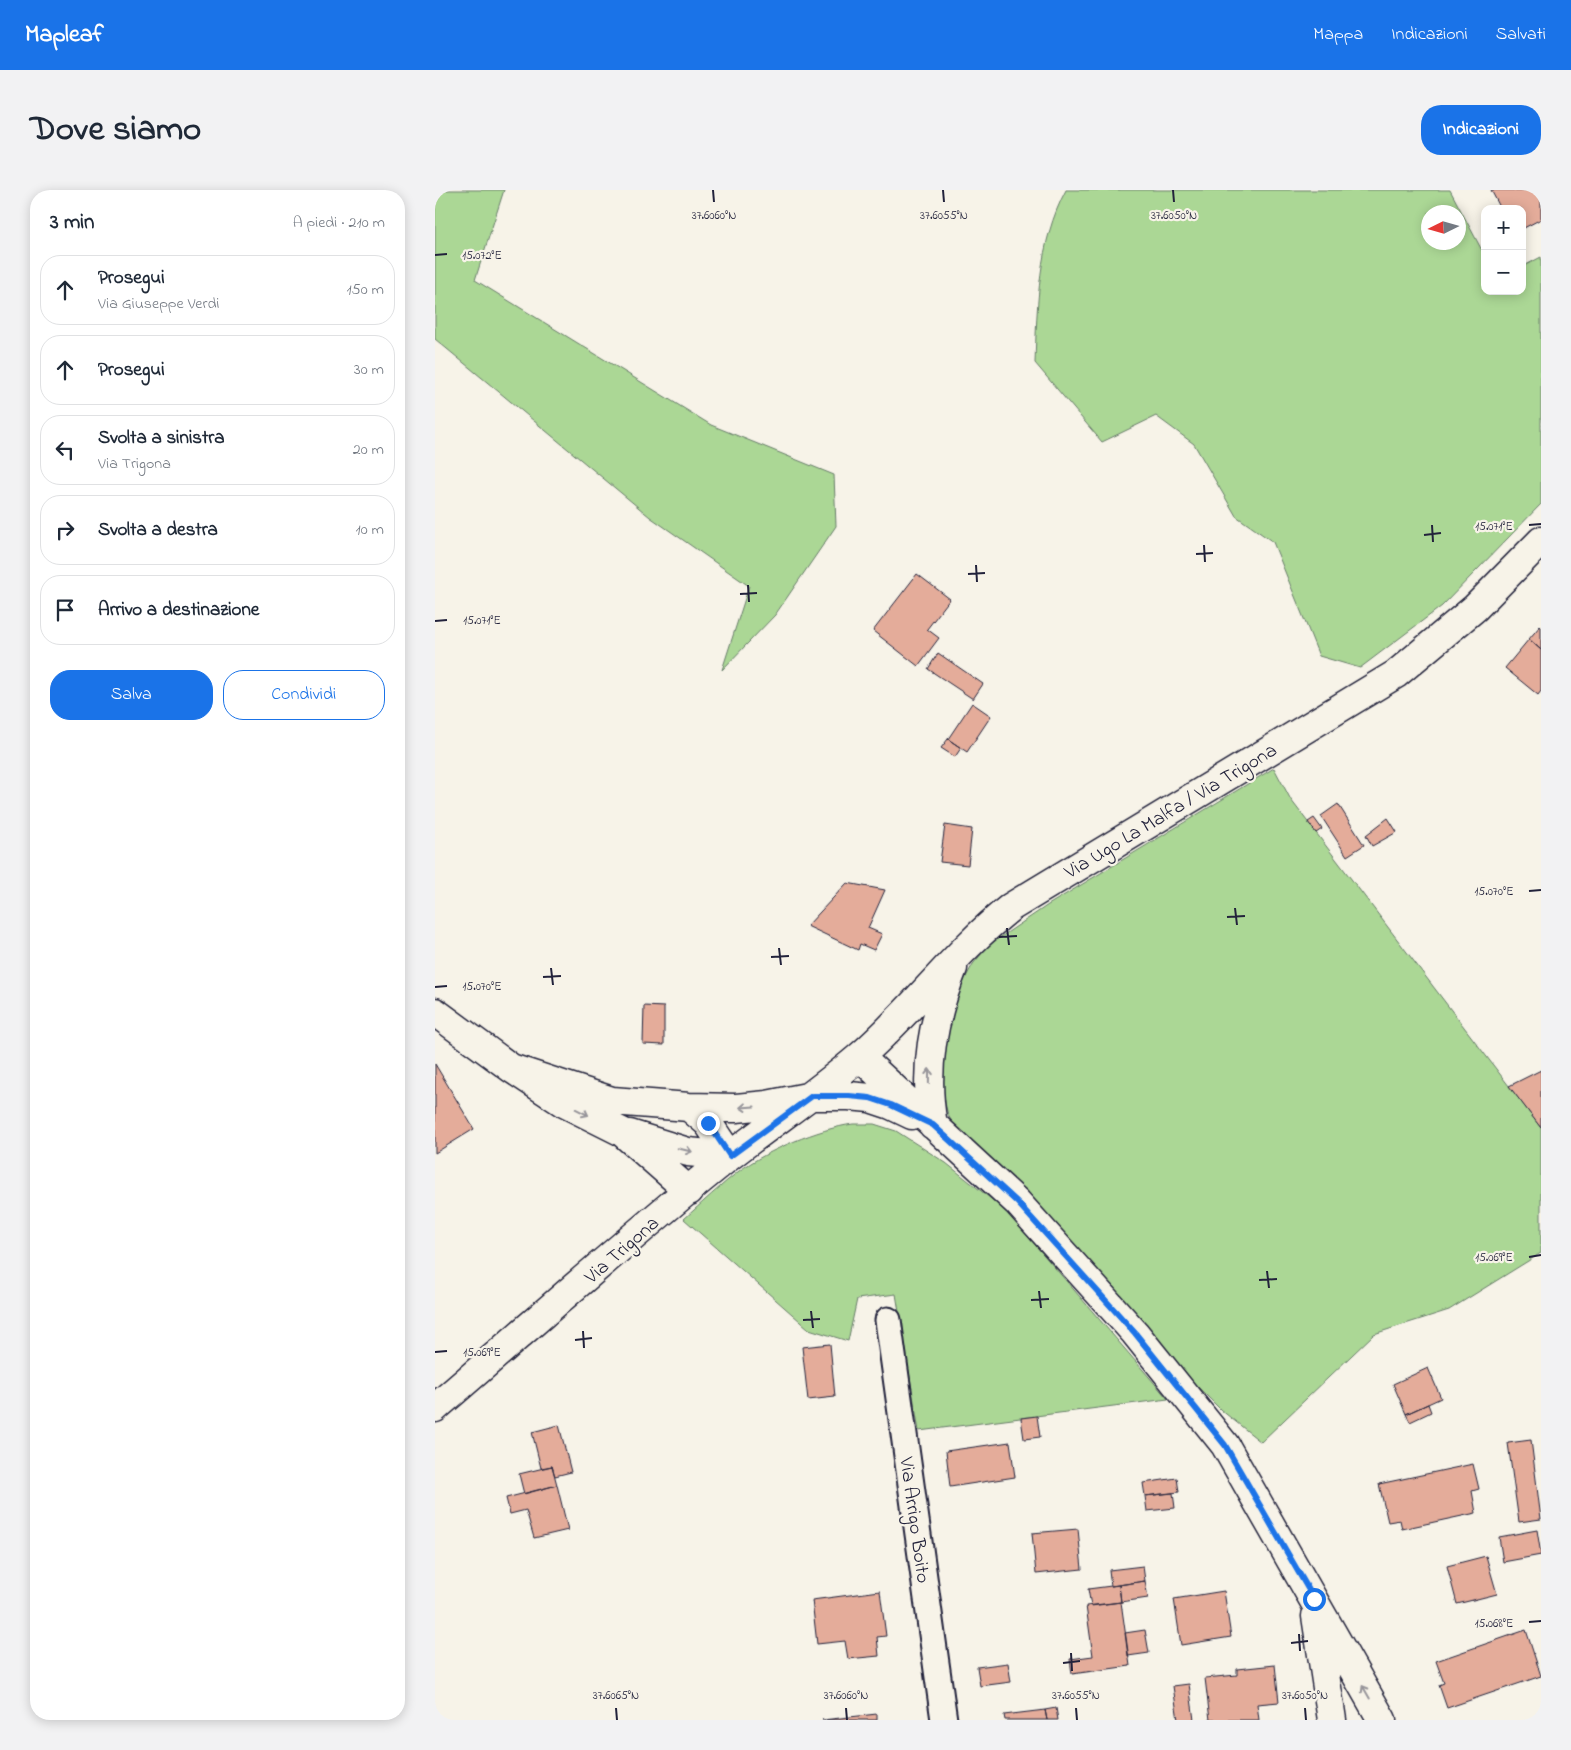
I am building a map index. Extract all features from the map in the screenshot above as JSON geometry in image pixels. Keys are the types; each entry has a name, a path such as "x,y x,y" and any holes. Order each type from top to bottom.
{"street":[{"name":"Via Ugo La Malfa / Via Trigona","path":"812,1096 860,1057 959,952 982,930 1011,907 1396,674 1475,608 1541,541"},
{"path":"933,1125 929,1100 929,1053 939,1004 959,952"},
{"path":"435,1012 511,1068 564,1103 622,1132 688,1152 730,1156"},
{"path":"860,1057 1017,1202 1135,1333 1219,1438 1383,1720"},
{"path":"511,1068 612,1101 689,1107 767,1105 812,1096 849,1096 870,1098 891,1105 933,1125"},
{"name":"Via Trigona","path":"435,1408 730,1156 812,1096"},
{"path":"689,1107 708,1123 730,1156"},
{"path":"622,1132 689,1191"},
{"name":"Via Arrigo Boito","path":"888,1320 944,1720"},
{"path":"1314,1599 1332,1720"},
{"path":"1325,1675 1350,1663"}],"green space":[{"path":"435,190 504,190 475,280 711,425 834,475 836,526 775,615 722,670 749,586 650,517 435,339"},
{"path":"1066,190 1450,190 1458,205 1421,205 1421,250 1466,250 1466,220 1481,248 1481,295 1526,295 1526,265 1541,257 1541,504 1442,606 1360,668 1319,656 1273,542 1236,516 1194,444 1156,416 1102,442 1035,363 1038,297 1044,253 1050,231"},
{"path":"1274,768 1291,800 1541,1128 1541,1253 1449,1310 1374,1334 1261,1442 1221,1410 1190,1379 1126,1303 959,1134 948,1115 941,1067 942,1051 961,986 973,964 989,945 1048,905"},
{"path":"853,1124 874,1124 896,1131 946,1163 1005,1210 1168,1399 919,1431 896,1294 857,1299 848,1341 809,1329 684,1219 739,1171 751,1163 779,1148 809,1136"}],"building":[{"path":"1491,190 1541,190 1541,219 1526,227 1526,205 1499,205"},
{"path":"917,574 950,599 927,629 939,638 918,666 873,631"},
{"path":"1541,627 1541,650 1529,639"},
{"path":"1529,639 1541,650 1541,691 1538,695 1505,668"},
{"path":"938,653 983,684 973,699 928,669"},
{"path":"972,703 991,716 967,752 948,739"},
{"path":"948,739 961,748 955,757 941,748"},
{"path":"1338,804 1364,845 1347,856 1321,816"},
{"path":"1314,818 1322,829 1316,833 1308,822"},
{"path":"1388,818 1397,832 1372,846 1366,835"},
{"path":"945,825 972,829 968,865 940,862"},
{"path":"847,883 885,890 868,928 882,934 874,950 860,944 858,950 807,926"},
{"path":"644,1006 664,1007 664,1045 643,1044"},
{"path":"435,1064 474,1129 435,1153"},
{"path":"1541,1070 1541,1128 1509,1086"},
{"path":"830,1344 835,1397 808,1400 802,1347"},
{"path":"1428,1368 1441,1398 1406,1414 1393,1384"},
{"path":"1428,1404 1431,1412 1410,1422 1406,1414"},
{"path":"1037,1416 1040,1437 1024,1439 1021,1418"},
{"path":"559,1425 571,1472 555,1476 552,1466 541,1468 532,1432"},
{"path":"1531,1440 1541,1519 1519,1522 1508,1443"},
{"path":"1010,1442 1015,1477 950,1487 946,1451"},
{"path":"1473,1464 1479,1489 1472,1491 1476,1513 1402,1529 1400,1520 1388,1522 1379,1484"},
{"path":"552,1466 557,1485 524,1494 519,1474"},
{"path":"1177,1478 1179,1492 1145,1496 1143,1483"},
{"path":"557,1485 568,1530 534,1538 526,1510 510,1514 506,1498"},
{"path":"1173,1493 1175,1508 1147,1511 1145,1496"},
{"path":"1078,1529 1082,1569 1036,1574 1032,1533"},
{"path":"1537,1530 1541,1555 1503,1562 1499,1537"},
{"path":"1486,1556 1497,1594 1457,1604 1447,1566"},
{"path":"1143,1566 1145,1581 1111,1586 1109,1570"},
{"path":"1145,1581 1148,1598 1121,1602 1119,1585"},
{"path":"1119,1585 1121,1602 1091,1606 1088,1589"},
{"path":"880,1591 886,1636 877,1637 879,1656 848,1659 845,1641 817,1644 812,1600"},
{"path":"1224,1591 1231,1637 1181,1645 1174,1599"},
{"path":"1121,1602 1130,1666 1072,1674 1070,1659 1093,1656 1086,1606"},
{"path":"1145,1630 1149,1653 1128,1656 1125,1633"},
{"path":"1526,1630 1541,1676 1447,1708 1439,1685 1444,1683 1436,1661"},
{"path":"1008,1663 1011,1682 980,1686 977,1667"},
{"path":"1275,1665 1279,1702 1257,1704 1259,1720 1210,1720 1205,1678 1237,1675 1237,1669"},
{"path":"1189,1684 1194,1720 1178,1720 1173,1686"},
{"path":"1056,1708 1058,1720 1047,1720 1045,1710"},
{"path":"1045,1710 1047,1720 1005,1720 1004,1715"},
{"path":"877,1714 877,1720 822,1720"}],"route":[{"path":"708,1123 730,1156 812,1096 831,1095 870,1098 891,1105 933,1125 1017,1202 1135,1333 1225,1445 1314,1599"}]}
